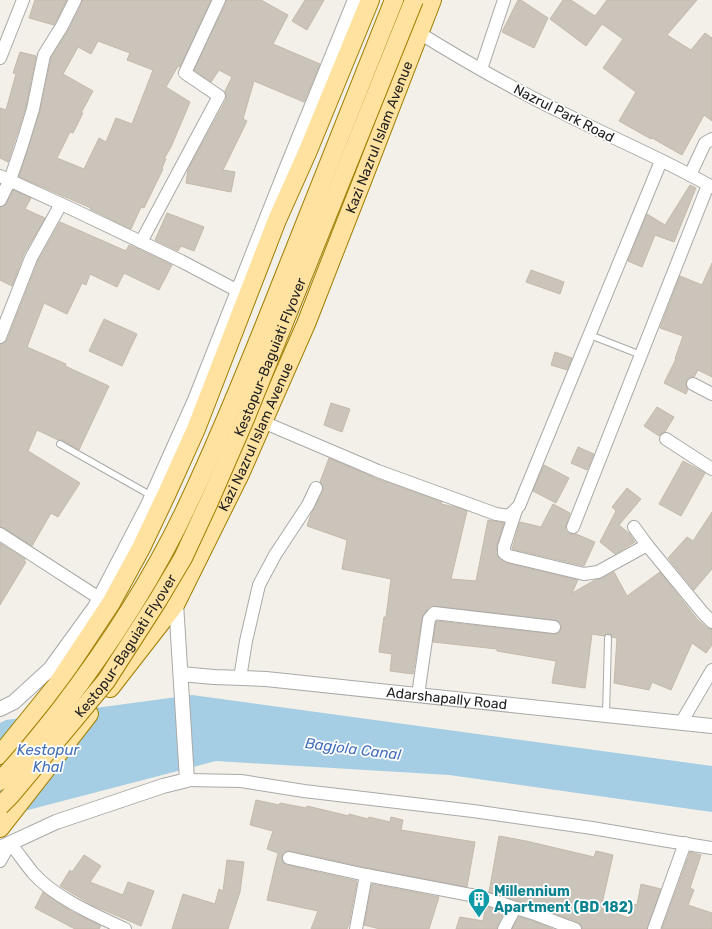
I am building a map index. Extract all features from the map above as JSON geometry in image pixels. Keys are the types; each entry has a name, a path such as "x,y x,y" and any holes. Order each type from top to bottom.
{"main road":[{"name":"Kestopur-Baguiati Flyover","path":"0,781 47,726 85,677 134,603 161,558 212,451 394,0"},
{"name":"Kestopur-Baguiati Flyover","path":"0,806 106,681 183,558 245,419 414,0"},
{"name":"Kazi Nazrul Islam Avenue","path":"0,828 176,603 240,474 306,324 432,0"},
{"path":"0,756 60,680 111,603 141,548 196,429 277,220 307,153 365,1"}],"street":[{"path":"0,58 23,0"},
{"path":"0,200 5,178 22,145 33,109 44,55 62,26 75,0"},
{"path":"141,242 219,96 185,73 219,0"},
{"path":"481,69 504,0"},
{"path":"0,709 14,702 50,669 100,598 152,496 195,400 290,159 365,1"},
{"name":"Nazrul Park Road","path":"365,1 481,69 572,118 710,186"},
{"path":"690,175 705,143 712,139"},
{"path":"264,422 378,471 496,514 509,516 519,506 661,161"},
{"path":"5,178 141,242 238,291"},
{"path":"573,527 641,354 710,186"},
{"path":"0,337 32,258 61,204"},
{"path":"693,384 712,394"},
{"path":"666,439 712,470"},
{"path":"240,678 246,641 260,584 275,555 308,505 316,488"},
{"path":"516,510 504,546 504,553 509,556 584,574 598,572 647,545"},
{"path":"634,527 647,545 712,622"},
{"path":"0,534 100,598"},
{"path":"176,603 187,776"},
{"path":"418,695 429,620 434,613 554,627"},
{"path":"681,723 712,670"},
{"name":"Adarshapally Road","path":"181,674 274,680 712,726"},
{"path":"0,861 5,846 56,822 187,776 241,781 304,791 473,811 592,828 712,848"},
{"path":"654,929 685,843"},
{"path":"5,846 53,891 92,914 125,929"},
{"path":"289,858 366,875 481,897 532,913 575,929"},
{"path":"356,929 366,875"},
{"path":"504,929 515,908"}],"lane":[{"path":"590,335 641,354"},
{"path":"60,444 152,496"},
{"path":"606,715 608,638"}],"water":[{"name":"Kestopur Khal","path":"192,695 712,766 712,812 449,775 216,761 28,810 0,819 0,723 6,720"}],"building":[{"path":"35,0 67,0 54,25 29,18"},
{"path":"82,0 211,0 180,67 178,66 166,87 190,102 171,147 164,159 166,159 162,168 163,169 144,208 141,207 131,229 90,209 91,208 19,177 40,111 51,58 69,29 82,3","holes":["98,41 130,53 127,60 153,70 132,124 116,118 106,142 99,138 84,169 57,158 70,132 73,133 83,113 81,113 93,91 63,74 78,47 91,54"]},
{"path":"226,0 261,0 288,15 273,44 320,64 304,102 254,81 243,119 247,121 223,170 235,172 231,192 186,183 188,169 226,100 225,91 232,77 219,70 211,82 194,70 226,3"},
{"path":"305,0 324,0 307,30 292,21"},
{"path":"518,0 521,0 548,18 534,48 502,32"},
{"path":"563,0 571,0 595,16 607,0 697,0 667,35 691,50 705,33 712,38 712,121 704,115 682,155 619,121 636,92 603,68 623,39 602,24 586,46 550,19"},
{"path":"20,52 36,56 26,107 8,162 0,158 0,108 6,110 16,74 13,73"},
{"path":"690,185 696,188 674,242 655,235 642,267 628,261 647,214 665,225"},
{"path":"13,190 31,198 25,209 45,218 24,254 12,286 0,280 0,207 6,204"},
{"path":"167,213 204,227 194,251 181,246 178,251 155,240"},
{"path":"60,222 126,251 129,245 172,265 159,290 124,273 117,287 90,274 86,285 82,283 67,314 44,303 27,347 66,364 65,366 109,386 79,450 62,440 58,440 37,430 28,451 80,483 58,517 51,513 32,546 0,527 0,344 7,340 38,261"},
{"path":"712,263 712,377 698,370 694,377 689,377 686,381 688,389 686,394 664,383 676,359 683,336 660,328 680,276 702,285"},
{"path":"531,270 564,282 560,294 526,282"},
{"path":"104,319 137,334 122,366 89,351"},
{"path":"555,352 572,358 567,370 551,365"},
{"path":"331,403 350,409 342,432 324,425"},
{"path":"657,407 674,417 665,432 659,436 644,426"},
{"path":"578,447 594,454 587,470 571,463"},
{"path":"329,458 375,478 442,502 441,504 467,511 451,579 476,581 488,520 504,523 497,545 496,553 498,557 507,563 578,580 572,593 595,580 601,579 614,572 627,596 660,572 697,619 707,628 712,629 712,645 706,653 692,643 671,690 652,682 649,690 614,683 617,638 612,637 611,634 606,634 604,636 592,634 585,688 552,683 556,661 497,651 497,649 433,642 437,621 557,634 561,628 561,624 558,621 431,606 422,618 413,674 390,671 392,654 379,652 384,617 386,617 391,579 342,569 347,540 307,526 311,514 323,491 322,484 320,482"},
{"path":"683,461 705,473 681,516 659,504"},
{"path":"544,465 569,478 556,503 533,491"},
{"path":"627,488 641,499 619,525 630,534 635,542 615,554 600,542 616,511 612,507"},
{"path":"553,504 570,513 565,529 567,532 595,542 584,566 512,549 520,522 541,527"},
{"path":"712,512 712,569 694,590 668,558 687,537 693,541"},
{"path":"0,543 25,559 24,561 26,562 0,605"},
{"path":"256,800 279,805 280,803 306,808 307,806 349,816 349,814 368,819 369,817 390,822 391,817 403,820 401,830 475,842 467,887 286,851 283,853 282,860 287,865 357,881 347,929 311,929 318,911 267,900 278,853 267,849 273,831 250,825"},
{"path":"499,836 594,857 596,851 613,855 601,908 629,918 633,904 637,905 641,884 661,889 647,929 582,929 578,922 489,892"},
{"path":"690,852 701,855 690,888 694,890 688,905 712,913 712,929 662,929"},
{"path":"84,855 101,866 90,882 123,895 128,882 154,891 141,926 92,905 60,886 70,870 72,872"},
{"path":"227,860 244,862 240,892 228,929 172,929 183,894 215,904 219,889 223,891"},
{"path":"372,884 439,897 429,929 380,929 364,925"},
{"path":"43,892 72,912 101,926 99,929 75,929 35,908"},
{"path":"486,906 504,912 497,929 456,929 460,917 483,921"},
{"path":"519,917 530,920 553,929 512,929"}],"place":[{"name":"Millennium Apartment (BD 182)","path":"479,918"}],"water label":[{"name":"Bagjola Canal","path":"353,749"}]}
